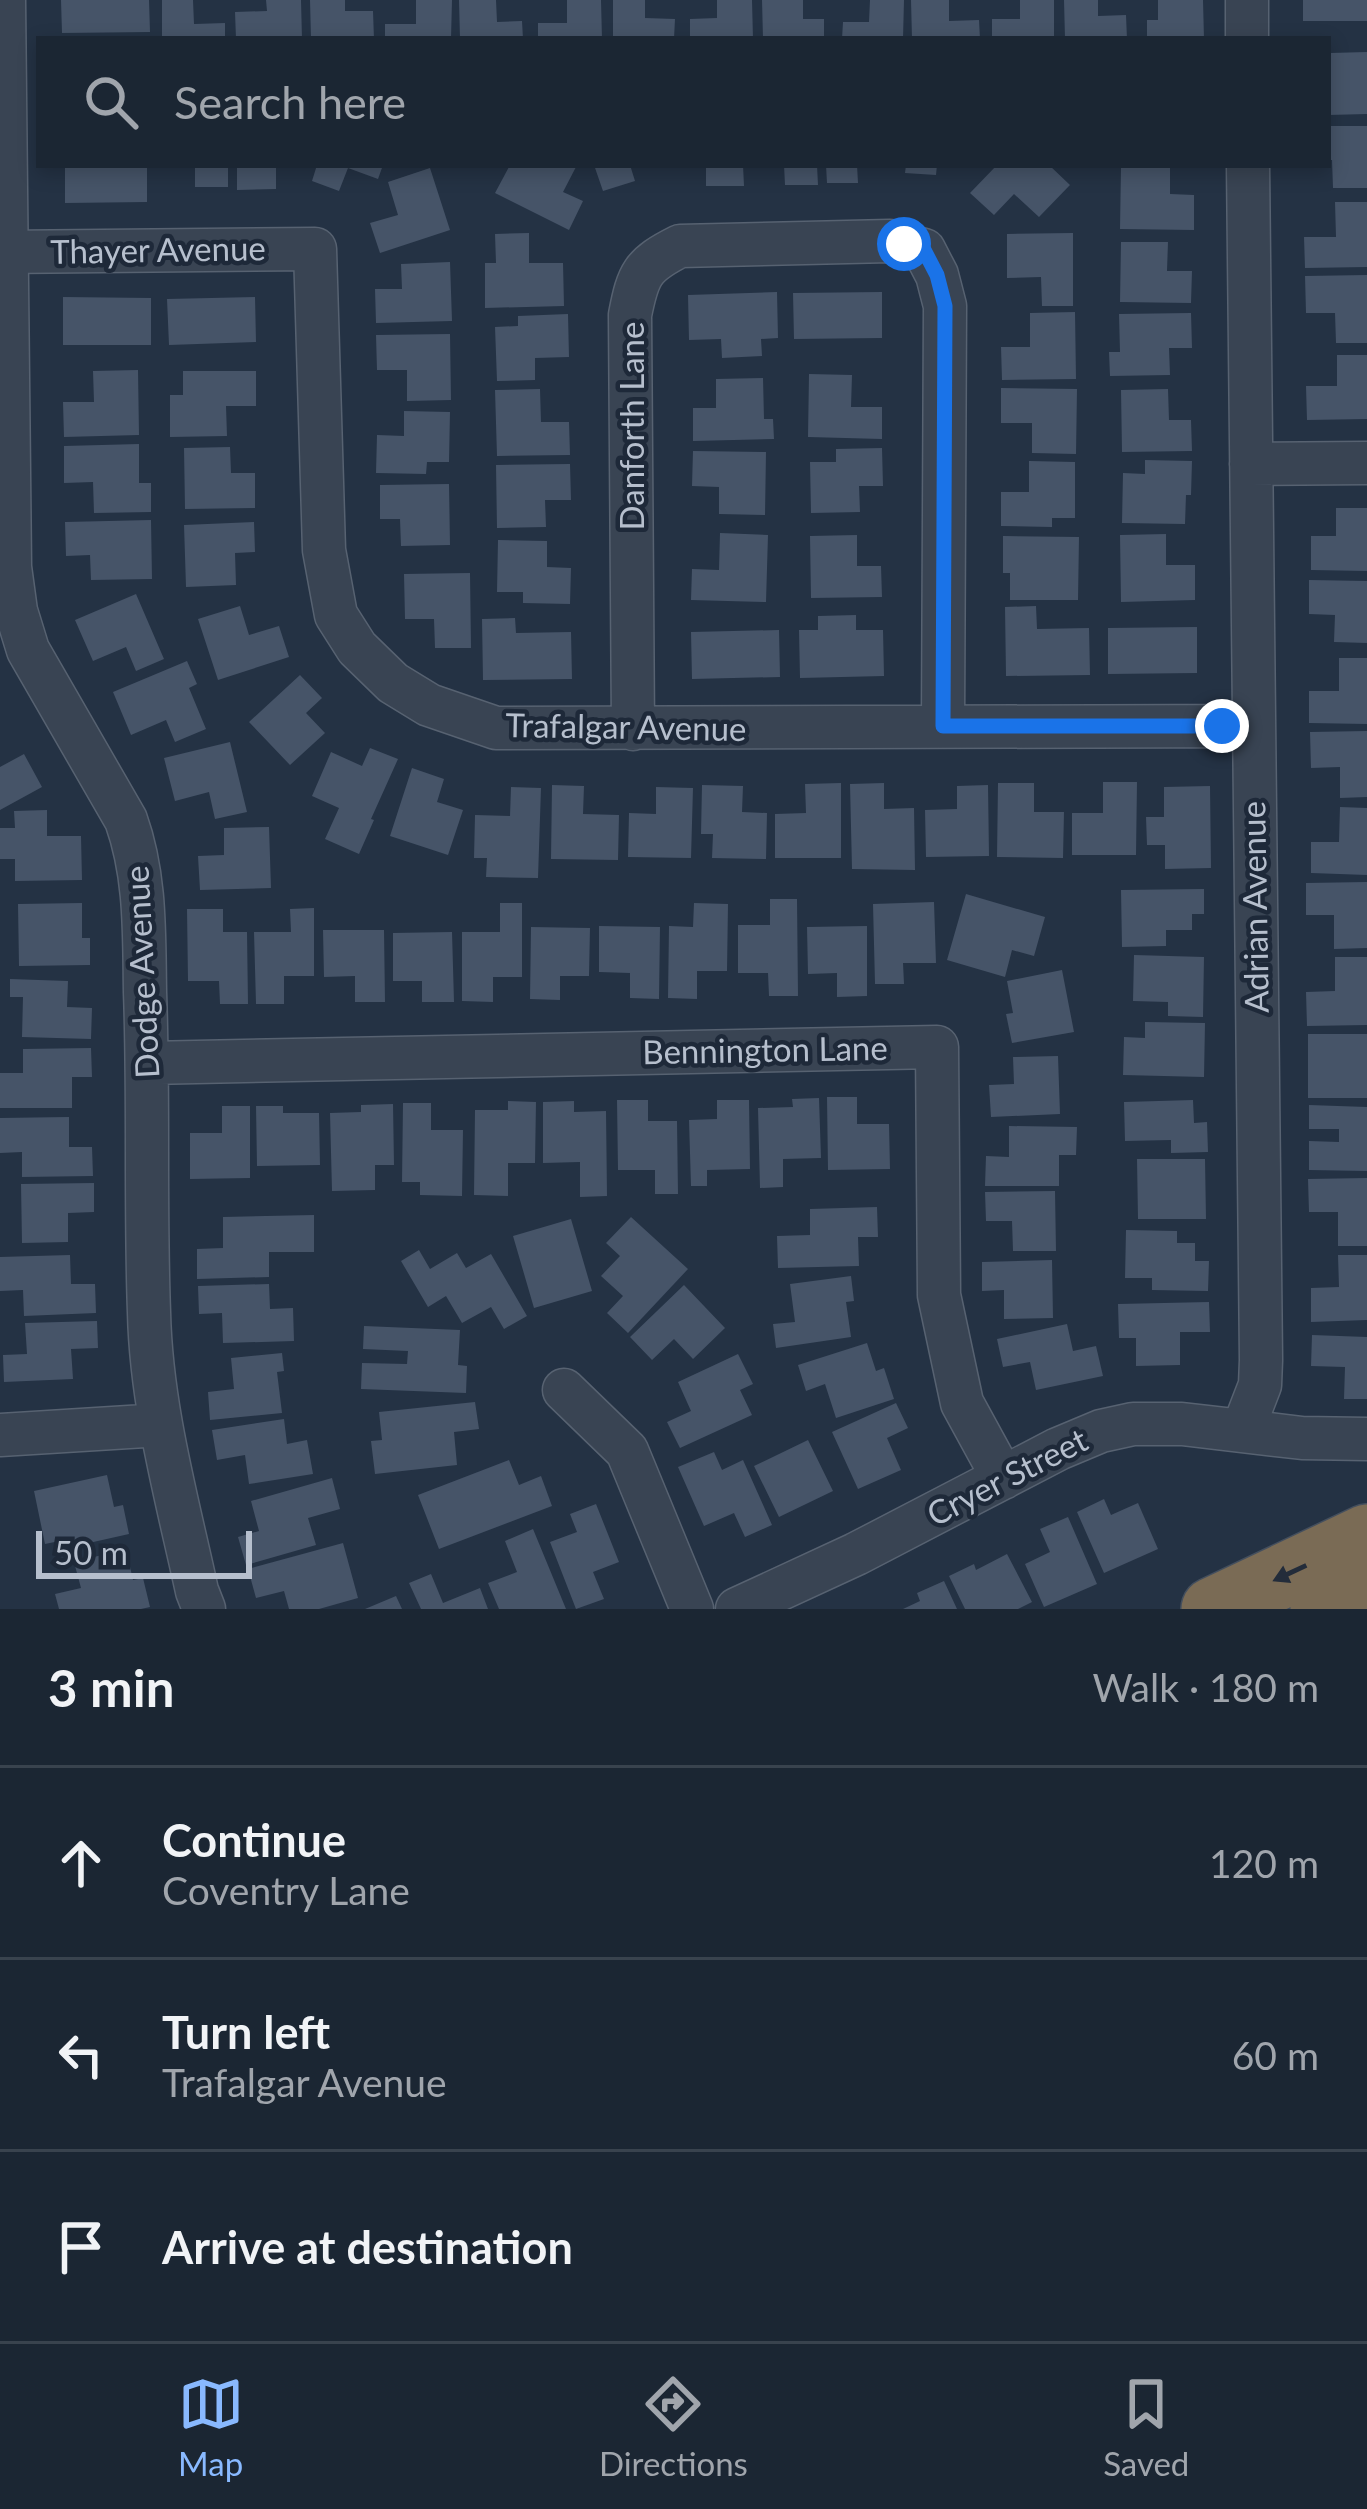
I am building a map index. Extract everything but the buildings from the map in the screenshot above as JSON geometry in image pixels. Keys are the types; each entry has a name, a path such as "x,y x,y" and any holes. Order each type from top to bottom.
{"highway":[{"path":"1213,1609 1367,1536"},
{"path":"1322,1609 1367,1588"}],"street":[{"name":"Dodge Avenue","path":"4,0 3,252 10,567 28,650 126,820 136,850 142,885 148,1063 148,1317 161,1425 196,1591 204,1609"},
{"path":"1247,0 1247,36"},
{"name":"Adrian Avenue","path":"1243,1429 1259,1385 1261,1360 1248,168"},
{"name":"Danforth Lane","path":"633,729 630,315 636,284 653,260 680,246 890,241 924,250 945,306 943,726"},
{"name":"Thayer Avenue","path":"3,252 316,249"},
{"name":"Trafalgar Avenue","path":"316,249 323,550 336,615 356,648 393,683 429,705 496,728 1252,726"},
{"path":"1251,464 1367,463"},
{"name":"Bennington Lane","path":"148,1063 937,1047 939,1294 962,1402 1003,1478"},
{"path":"564,1390 627,1451 692,1609"},
{"name":"Cryer Street","path":"737,1609 1101,1431 1133,1424 1182,1424 1303,1438 1367,1439"},
{"path":"0,1435 161,1425"}],"route":[{"path":"904,244 924,250 945,306 943,726 1222,726"}]}
